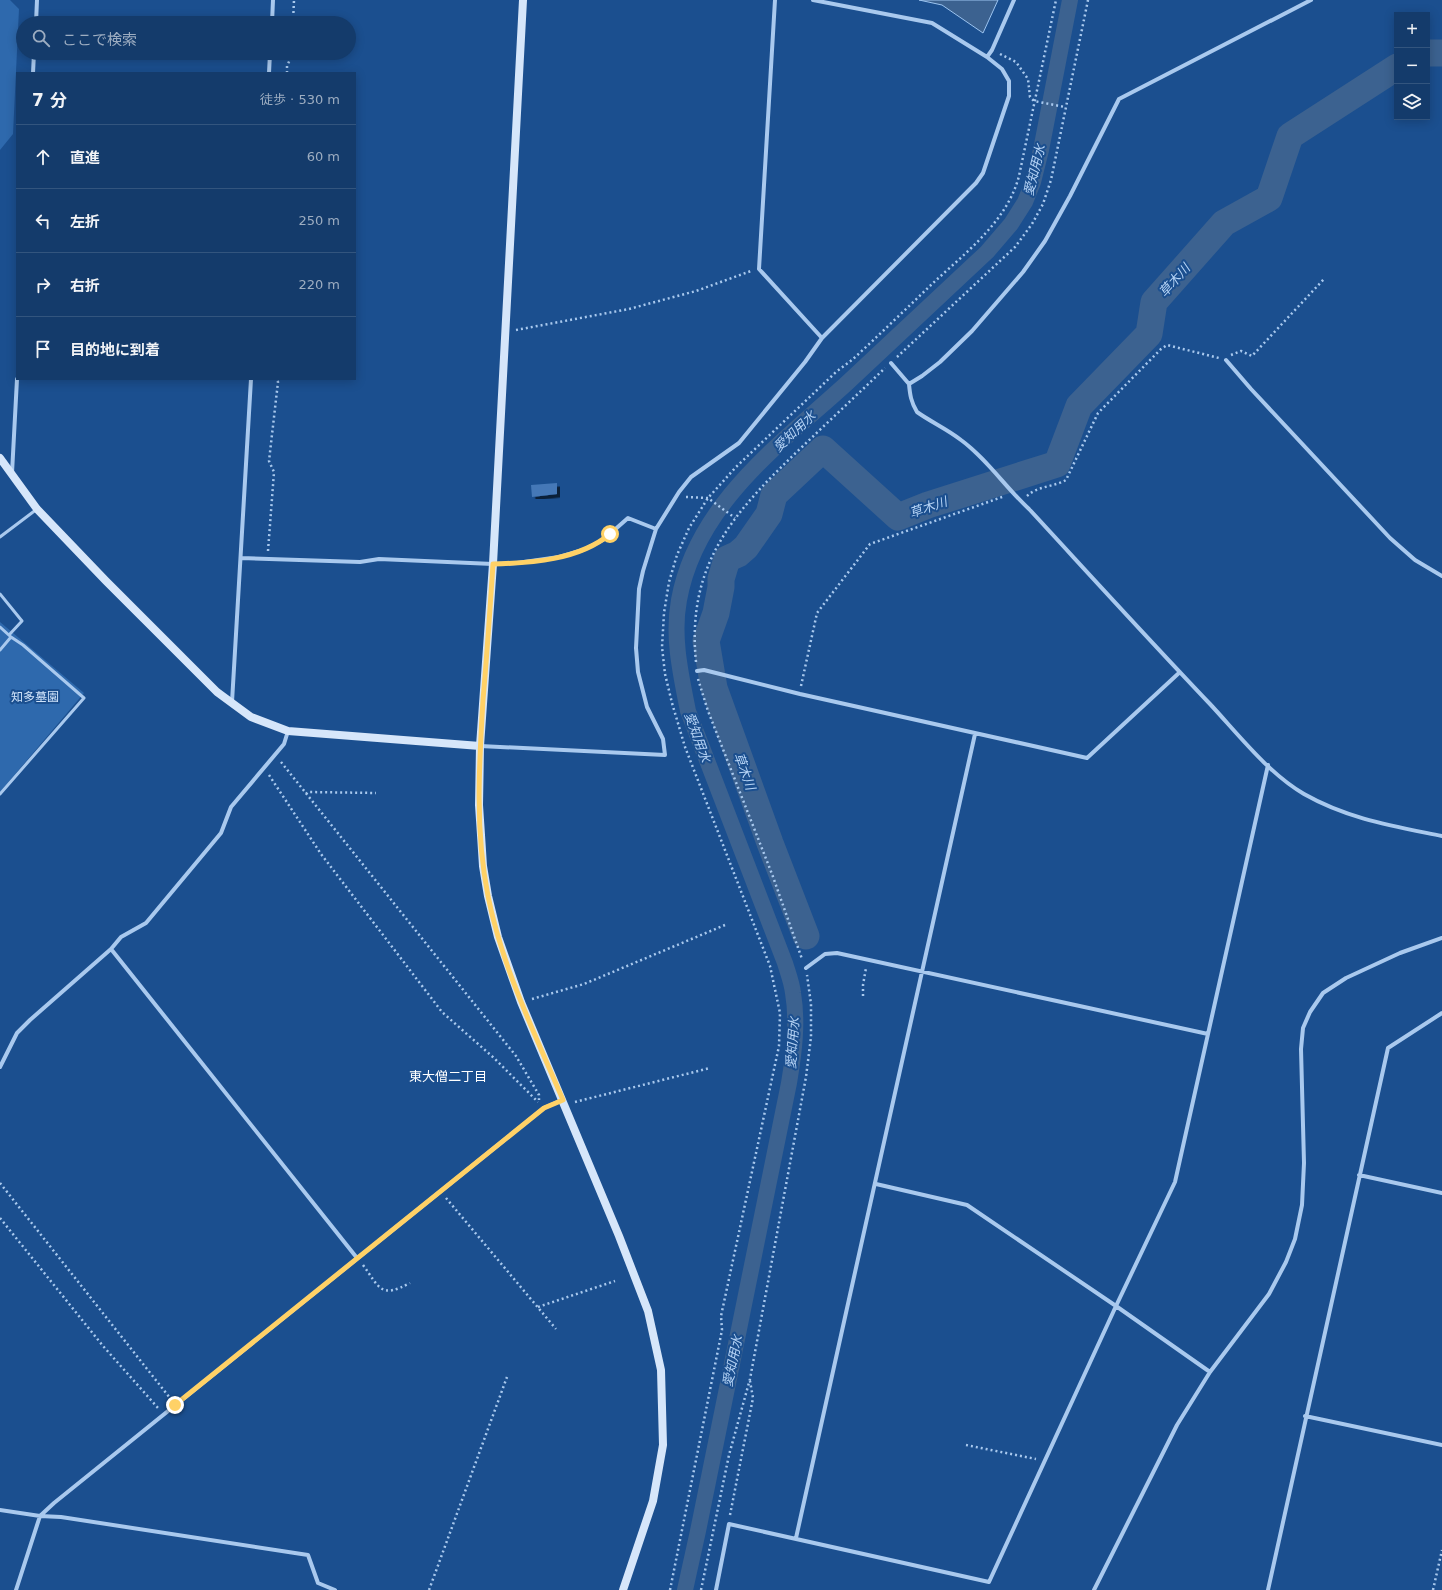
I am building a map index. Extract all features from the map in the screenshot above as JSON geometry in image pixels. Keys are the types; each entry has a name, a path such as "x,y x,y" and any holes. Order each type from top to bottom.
{"street":[{"path":"36,16 37,0"},
{"path":"273,16 274,0"},
{"path":"523,0 493,564 480,746 479,805 483,866 488,896 498,937 522,1002 648,1311 661,1370 663,1445 653,1502 623,1590"},
{"path":"774,0 759,269 822,338"},
{"path":"0,458 37,509 203,679 217,692 251,717 288,731 480,746 665,755 663,739 647,707 638,672 636,648 639,589 656,529 679,492 691,477 739,443 805,362 822,338 976,183 983,173 1009,96 1009,81 1002,69 987,57 932,23 813,0"},
{"path":"987,57 992,50 1014,0"},
{"path":"909,384 940,362 972,330 1023,272 1045,241 1070,196 1118,99 1312,0"},
{"path":"33,72 34,60"},
{"path":"269,72 270,60"},
{"path":"1226,360 1390,538 1415,560 1442,576"},
{"path":"891,363 909,384 911,400 916,412 962,440 990,467 1268,765 1302,793 1341,812 1361,819 1442,836"},
{"path":"12,476 17,380"},
{"path":"232,703 251,380"},
{"path":"241,558 360,562 378,559 493,564 517,563 552,558 583,550 603,540 628,518 656,529"},
{"path":"697,671 704,670 800,694 1087,758 1180,672"},
{"path":"0,1067 17,1034 35,1016 111,949 121,937 146,923 221,833 232,807 284,744 288,731"},
{"path":"796,1538 975,734"},
{"path":"716,1590 729,1524 989,1582 1116,1306 1175,1182 1268,765"},
{"path":"1094,1590 1177,1426 1210,1372 1269,1294 1286,1262 1295,1239 1302,1205 1304,1162 1301,1049 1303,1028 1310,1012 1324,993 1346,978 1400,953 1442,938"},
{"path":"111,949 357,1258"},
{"path":"806,968 825,954 837,953 1208,1034"},
{"path":"1268,1590 1305,1416 1388,1048 1442,1013"},
{"path":"16,1590 40,1516 54,1503 544,1108 564,1103"},
{"path":"1359,1175 1442,1193"},
{"path":"876,1184 967,1205 1210,1372"},
{"path":"1305,1416 1442,1445"},
{"path":"0,1510 40,1516 61,1517 308,1555 318,1583 336,1590"}],"lane":[{"path":"0,537 37,509"},
{"path":"0,594 22,621 0,650"},
{"path":"0,627 84,698 0,794"}],"path":[{"path":"293,16 294,0"},
{"path":"670,1590 722,1330 721,1316 779,1046 780,1013 770,966 685,747 665,674 662,648 664,613 669,582 677,555 689,528 708,498 736,467 978,241 1008,205 1015,190 1056,0"},
{"path":"701,1590 729,1455 750,1379 806,1076 811,1037 811,1004 806,968 772,874 699,685 695,654 696,618 699,595 716,547 735,518 766,481 1015,247 1032,224 1043,204 1051,180 1088,0"},
{"path":"992,50 1016,62 1028,79 1030,98 1034,101 1065,107"},
{"path":"287,72 287,66 290,60"},
{"path":"506,330 515,330 629,309 696,292 759,269"},
{"path":"1021,501 1031,492 1059,484 1066,480 1098,413 1161,349 1167,345 1226,360 1233,353 1241,351 1252,356 1324,279"},
{"path":"267,558 274,472 269,461 278,382 277,380"},
{"path":"679,492 686,497 708,498 735,518"},
{"path":"800,694 817,613 870,544 1013,493"},
{"path":"263,769 271,777 320,854 442,1012 494,1058 538,1103 539,1095 516,1056 278,759 274,756"},
{"path":"306,794 308,792 376,793"},
{"path":"522,1002 584,984 725,925"},
{"path":"863,996 863,985 868,960"},
{"path":"564,1103 574,1102 710,1068"},
{"path":"0,1183 175,1405"},
{"path":"440,1191 556,1329"},
{"path":"0,1218 103,1346 164,1414"},
{"path":"357,1258 378,1287 383,1290 392,1291 410,1283"},
{"path":"538,1307 615,1281"},
{"path":"429,1590 507,1377"},
{"path":"729,1524 753,1398 750,1379"},
{"path":"966,1445 1034,1458 1044,1462"},
{"path":"1433,1590 1442,1550"}],"green space":[{"path":"0,0 10,0 19,9 19,16 16,16 17,60 13,134 0,150"},
{"name":"知多墓園","path":"0,622 84,693 0,792"}],"shaded area":[{"path":"919,0 998,0 983,33 942,5"}],"building":[{"path":"557,483 557,494 532,497 531,485"}],"waterway":[{"name":"愛知用水","path":"685,1590 789,1083 794,1049 795,1016 791,982 785,963 688,711 678,656 676,628 679,600 688,566 703,535 722,506 744,479 768,454 846,384 987,252 1011,224 1025,202 1033,182 1041,150 1070,0"},
{"name":"草木川","path":"1430,53 1442,53"},
{"name":"草木川","path":"806,936 770,843 714,688 706,641 716,613 721,579 727,559 738,554 746,547 769,514 774,495 823,449 898,517 928,505 1057,464 1079,406 1149,334 1154,302 1224,223 1269,198 1290,136 1394,69"}],"district":[{"name":"東大僧二丁目","path":"448,1076"}],"route":[{"path":"175,1405 544,1108 563,1100 522,1002 498,937 488,896 483,866 479,805 480,746 493,564 517,563 559,557 583,550 603,540 610,534"}]}
